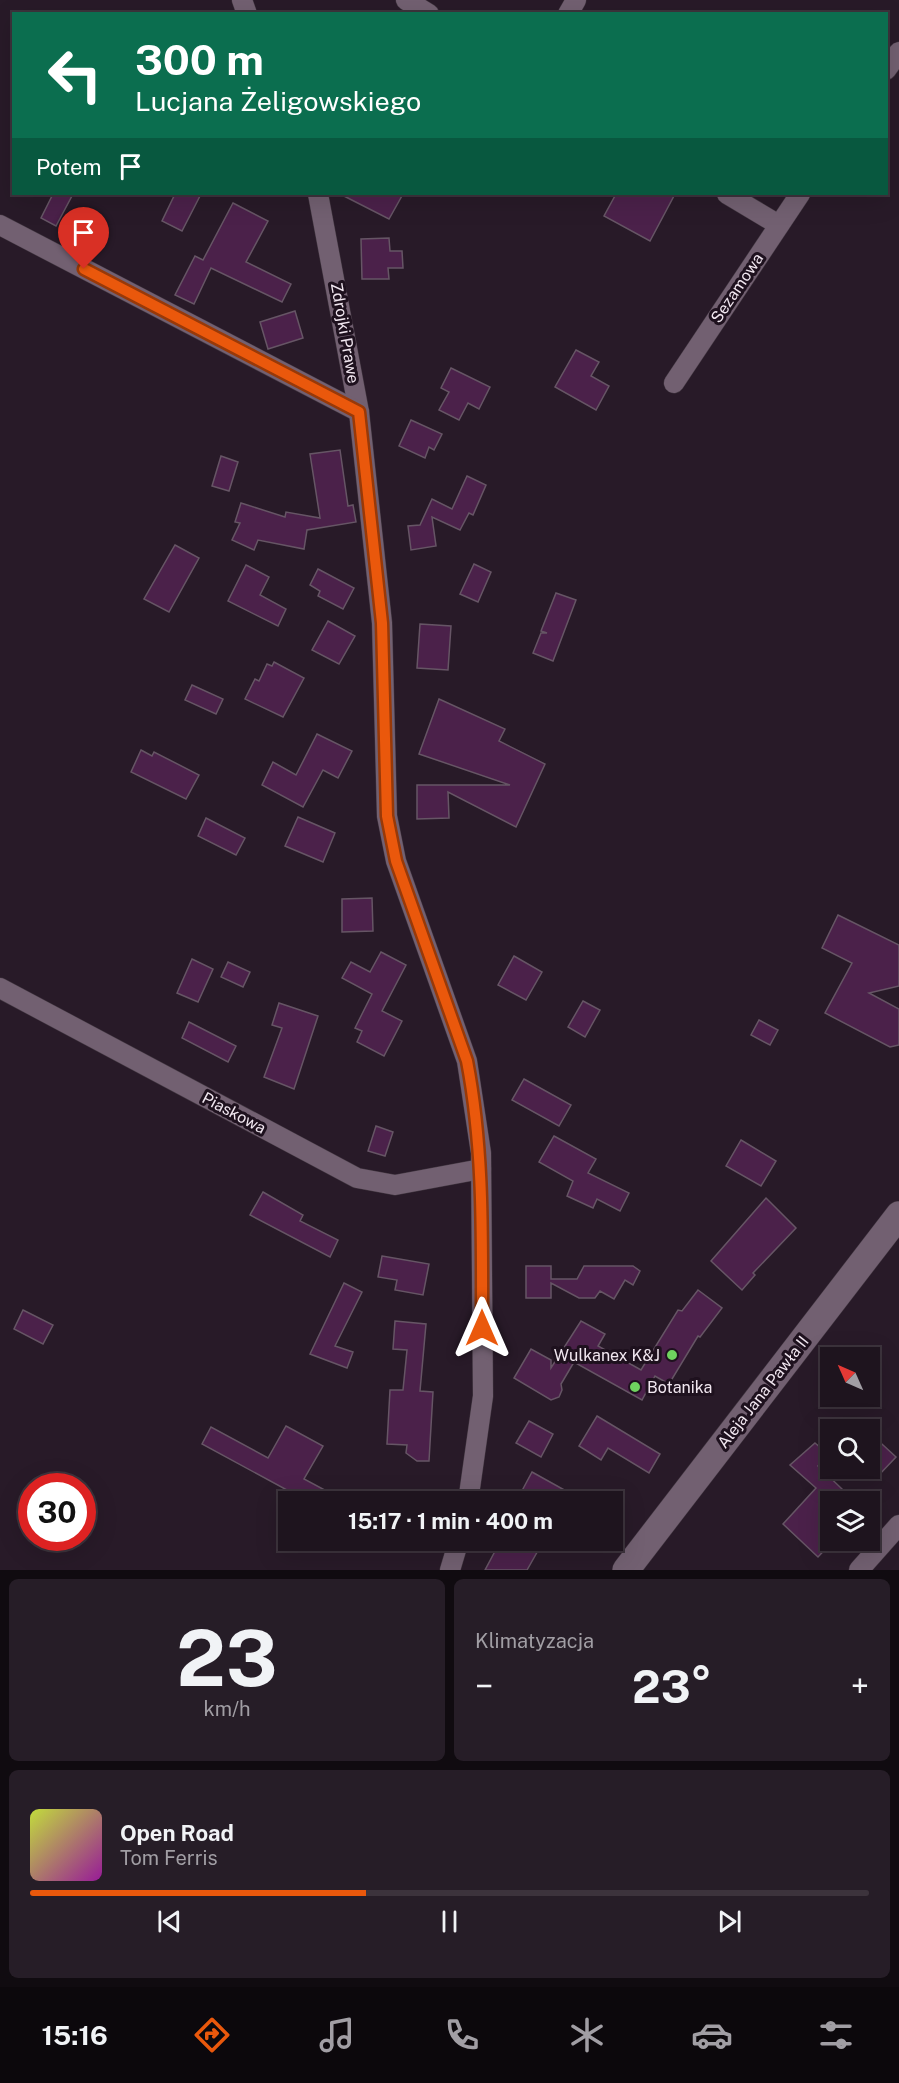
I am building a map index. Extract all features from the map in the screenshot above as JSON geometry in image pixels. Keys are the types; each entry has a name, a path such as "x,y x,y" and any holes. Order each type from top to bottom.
{"main road":[{"name":"Aleja Jana Pawła II","path":"626,1570 899,1215"}],"street":[{"path":"406,0 426,12"},
{"path":"888,66 899,51"},
{"name":"Zdrojki Prawe","path":"318,195 359,412 382,623 387,816 396,861 467,1061 474,1095 481,1169 483,1396 470,1491"},
{"path":"729,195 779,225"},
{"name":"Sezamowa","path":"674,383 799,195"},
{"path":"0,225 359,412"},
{"name":"Piaskowa","path":"0,988 357,1178 395,1185 481,1169"},
{"path":"859,1570 899,1525"},
{"path":"450,1570 456,1551"}],"building":[{"path":"52,195 72,195 56,226 41,218"},
{"path":"175,195 200,195 182,231 162,221"},
{"path":"342,195 402,195 389,219"},
{"path":"615,195 674,195 650,241 604,216"},
{"path":"233,203 268,221 246,262 291,284 282,302 211,268 194,304 175,295 195,256 203,260"},
{"path":"389,238 390,251 402,251 403,268 388,268 389,279 362,279 361,239"},
{"path":"295,311 303,338 268,349 260,322"},
{"path":"576,350 599,362 591,376 609,386 596,410 555,387"},
{"path":"451,368 490,387 479,409 468,403 459,420 439,410 449,392 441,388"},
{"path":"411,420 442,434 434,450 429,447 425,458 399,446"},
{"path":"340,450 348,506 353,505 356,522 307,530 304,549 258,540 254,550 232,540 240,523 235,522 241,503 285,517 286,512 320,518 310,454"},
{"path":"221,456 238,462 229,491 212,486"},
{"path":"467,476 486,485 473,515 469,513 460,530 432,517 436,546 411,550 408,526 420,525 432,499 452,509"},
{"path":"175,545 199,558 169,612 144,599"},
{"path":"474,564 491,572 478,602 460,594"},
{"path":"246,565 269,577 260,595 286,609 278,626 228,601"},
{"path":"318,569 354,588 343,609 318,596 320,591 310,585"},
{"path":"556,593 576,600 553,661 533,653 541,633 547,633 541,631"},
{"path":"328,621 355,636 339,664 312,650"},
{"path":"420,624 451,626 448,670 417,668"},
{"path":"274,662 304,678 283,717 245,699 255,679 259,681 267,664 272,666"},
{"path":"192,685 223,699 216,714 185,700"},
{"path":"439,699 505,729 499,741 545,764 516,827 448,792 449,818 417,819 417,785 510,785 419,754"},
{"path":"317,734 352,751 338,778 323,770 303,807 262,785 273,762 296,775"},
{"path":"141,750 152,756 154,752 199,775 186,799 131,772"},
{"path":"298,817 335,833 323,862 285,846"},
{"path":"206,818 245,838 236,855 198,836"},
{"path":"372,898 373,931 342,932 342,899"},
{"path":"838,915 899,945 899,986 869,993 899,1009 899,1045 890,1047 825,1013 852,963 822,948"},
{"path":"381,952 406,965 382,1011 402,1021 384,1056 357,1042 362,1031 355,1028 372,994 342,978 351,962 370,972"},
{"path":"514,956 542,972 526,1000 498,985"},
{"path":"192,959 213,969 198,1002 177,993"},
{"path":"228,962 250,972 243,987 221,977"},
{"path":"583,1001 600,1010 585,1037 568,1027"},
{"path":"279,1003 318,1016 294,1089 264,1077 282,1028 272,1025"},
{"path":"759,1020 778,1030 770,1045 751,1035"},
{"path":"189,1022 236,1046 228,1062 182,1038"},
{"path":"524,1079 571,1105 559,1126 512,1100"},
{"path":"376,1126 393,1132 385,1156 368,1151"},
{"path":"554,1136 596,1159 588,1173 629,1193 620,1211 597,1199 593,1208 567,1196 573,1181 539,1162"},
{"path":"741,1140 776,1161 761,1186 726,1166"},
{"path":"263,1192 303,1215 300,1221 338,1240 330,1257 250,1215"},
{"path":"766,1198 796,1228 753,1273 755,1275 742,1290 711,1261"},
{"path":"382,1256 429,1264 423,1295 395,1290 397,1280 378,1277"},
{"path":"526,1266 551,1266 551,1279 577,1279 584,1266 633,1266 640,1271 633,1285 625,1280 614,1299 600,1291 595,1298 579,1298 551,1283 551,1298 526,1298"},
{"path":"344,1283 362,1292 335,1346 353,1352 347,1368 310,1354"},
{"path":"698,1290 722,1308 700,1337 698,1336 669,1384 655,1376 642,1400 574,1362 561,1384 562,1390 559,1397 551,1400 514,1378 531,1349 551,1360 551,1368 581,1321 605,1334 598,1346 641,1370 678,1310 682,1311"},
{"path":"23,1310 53,1325 43,1344 14,1329"},
{"path":"395,1321 426,1324 420,1391 433,1392 429,1461 417,1461 406,1453 407,1445 387,1444 390,1390 403,1390 407,1350 393,1349"},
{"path":"597,1416 660,1454 649,1473 608,1448 601,1460 579,1446"},
{"path":"529,1421 553,1434 541,1457 516,1443"},
{"path":"286,1426 323,1446 304,1479 326,1491 289,1491 202,1444 211,1427 268,1458"},
{"path":"880,1442 896,1457 880,1474"},
{"path":"815,1443 820,1447 818,1466 820,1479 832,1479 842,1489 840,1491 820,1491 820,1551 824,1551 818,1557 783,1524 816,1488 790,1465"},
{"path":"532,1472 566,1491 522,1491"},
{"path":"495,1551 538,1551 527,1570 485,1570"}],"place":[{"name":"Wulkanex K&J","path":"672,1355"},
{"name":"Botanika","path":"635,1387"}],"route":[{"path":"84,269 359,412 382,623 387,816 396,861 467,1061 474,1095 481,1153 482,1328"}]}
